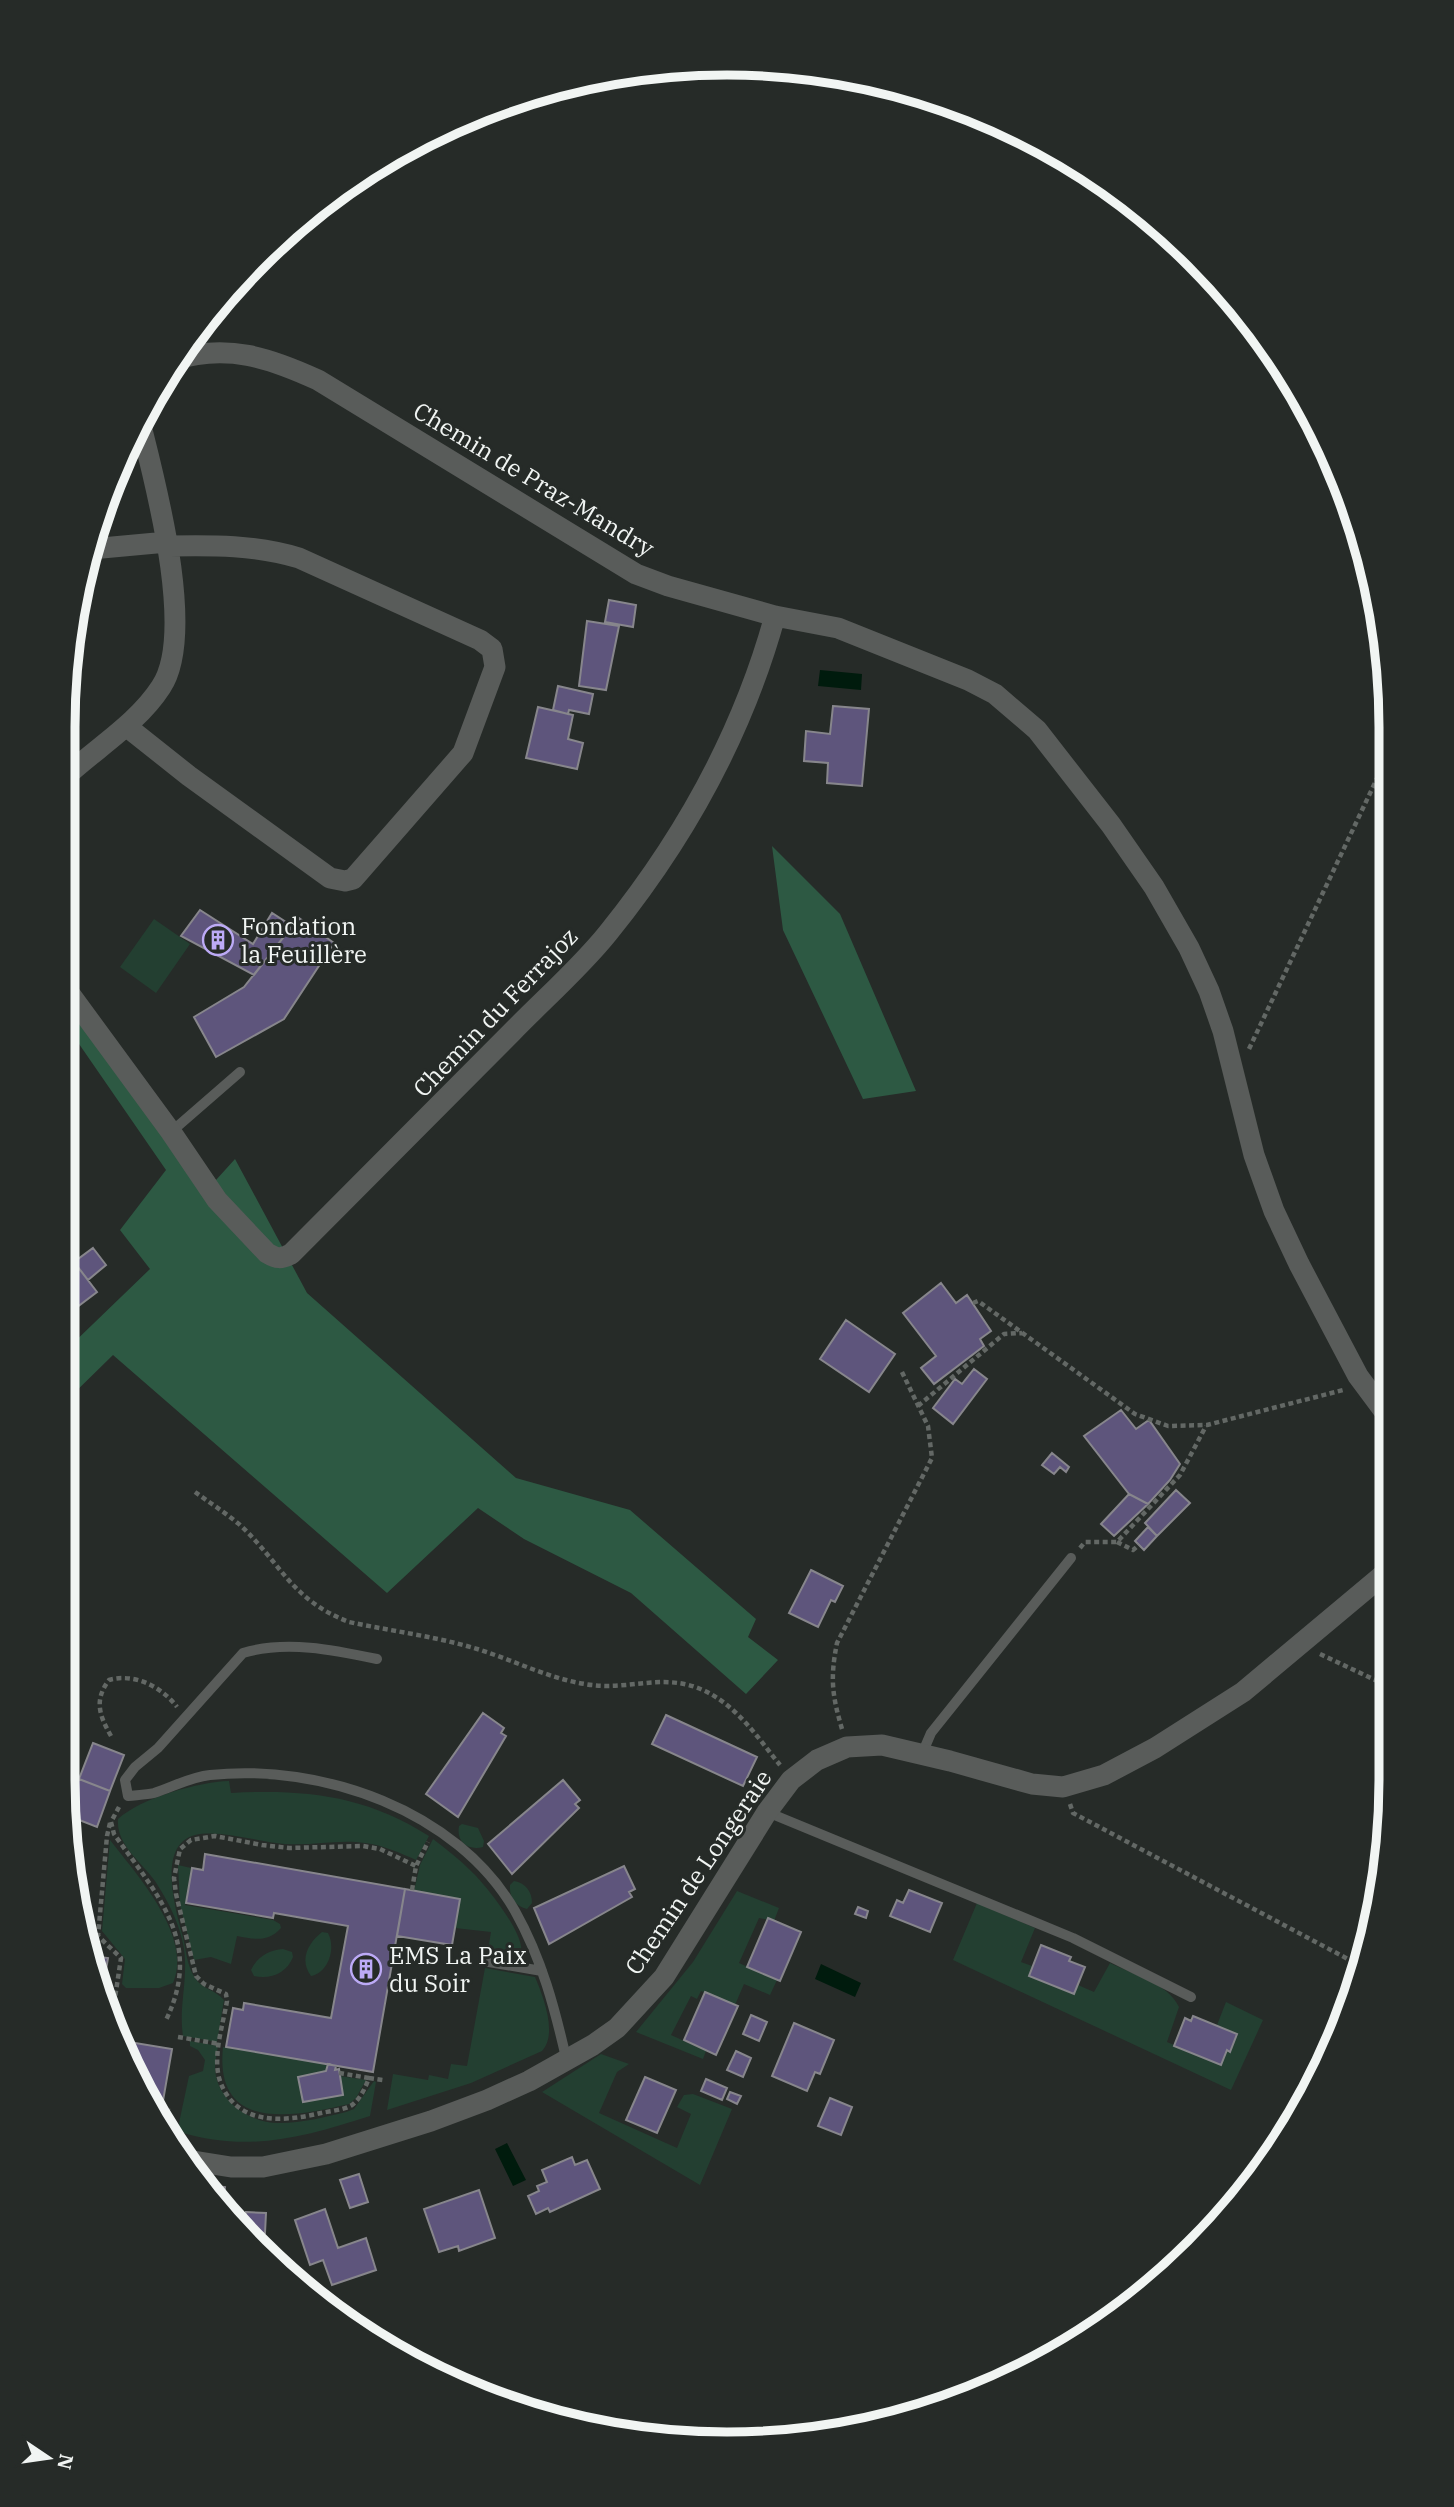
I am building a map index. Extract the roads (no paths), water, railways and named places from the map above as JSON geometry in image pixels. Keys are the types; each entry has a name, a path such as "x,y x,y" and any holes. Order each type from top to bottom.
{"street":[{"name":"Chemin de Praz-Mandry","path":"192,355 225,351 247,354 294,369 318,380 636,574 668,586 775,616 838,628 968,680 995,694 1037,730 1111,825 1154,887 1189,948 1209,991 1254,1155 1274,1211 1299,1264 1364,1384 1379,1404"},
{"path":"75,769 126,726 149,702 163,685 173,659 175,625 168,544 143,436"},
{"path":"100,548 168,544 246,547 299,558 480,640 492,649 495,667 463,753 353,879 345,881 330,878 268,835 126,726"},
{"name":"Chemin du Ferrajoz","path":"171,1132 216,1200 245,1230 275,1258 291,1254 607,934 688,819 721,758 757,675 775,616"},
{"path":"75,1001 171,1132"},
{"name":"Chemin de Longeraie","path":"199,2162 231,2167 263,2167 327,2154 487,2100 567,2062 617,2028 664,1977 767,1812 791,1780 817,1760 846,1746 882,1745 1032,1784 1063,1787 1104,1775 1155,1748 1243,1692 1379,1579"}],"lane":[{"path":"171,1132 240,1072"},
{"path":"922,1754 931,1733 1071,1558"},
{"path":"377,1659 336,1650 288,1647 259,1648 243,1653 124,1780 128,1796 152,1794 208,1775 263,1774 315,1779 387,1801 466,1852 493,1880 514,1910 552,1997 567,2062"},
{"path":"767,1812 1073,1938 1191,1997"},
{"path":"489,1962 542,1971"}],"place":[{"name":"Fondation la Feuillère","path":"218,940"},
{"name":"EMS La Paix du Soir","path":"366,1969"}]}
